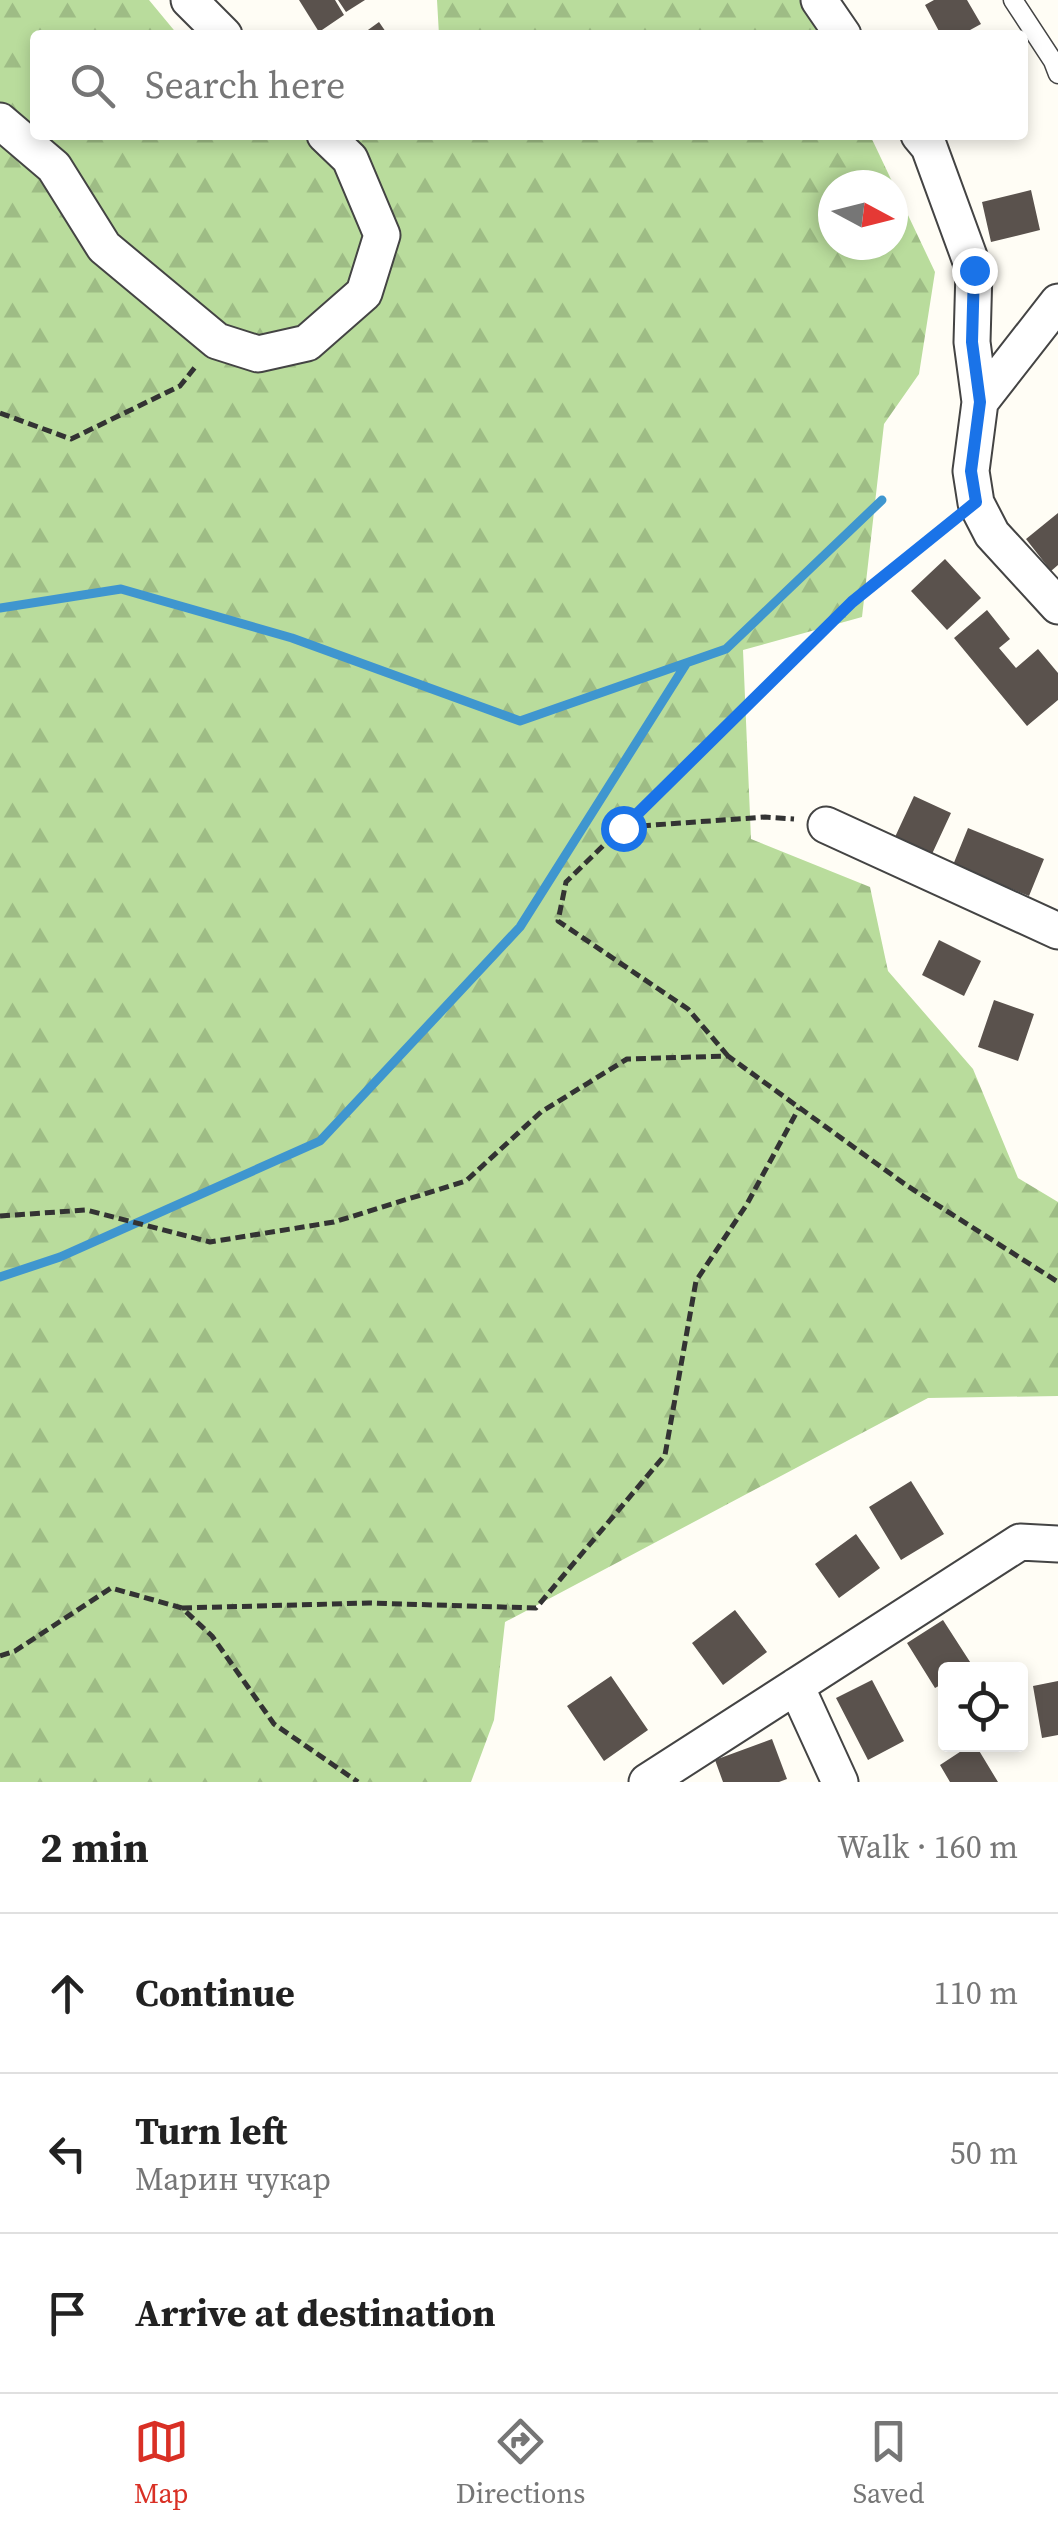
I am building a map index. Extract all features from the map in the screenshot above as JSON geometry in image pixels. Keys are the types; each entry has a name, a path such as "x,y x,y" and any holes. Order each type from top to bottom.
{"street":[{"path":"190,0 219,30"},
{"path":"819,0 840,30"},
{"path":"0,120 54,167 104,247 216,341 258,354 306,344 364,292 382,235 350,159 330,140"},
{"path":"923,140 974,270 972,342 980,402 971,471 976,502 992,534 1058,606"},
{"path":"980,402 1058,302"},
{"path":"826,825 1058,931"},
{"path":"647,1782 1020,1542 1058,1544"},
{"path":"796,1686 840,1782"}],"lane":[{"path":"1014,0 1054,61 1058,74"}],"path":[{"path":"0,413 71,439 180,386 216,341"},
{"path":"976,502 852,602 566,882 558,920 688,1009 728,1056 906,1185 1058,1282"},
{"path":"623,828 764,817 826,825"},
{"path":"0,1216 86,1210 210,1242 334,1222 466,1181 541,1112 627,1059 728,1056"},
{"path":"0,1656 15,1651 111,1588 182,1608 369,1603 536,1608 665,1455 696,1281 747,1204 800,1108"},
{"path":"182,1608 212,1636 274,1724 358,1782"}],"green space":[{"path":"0,0 149,0 174,30 30,30 30,140 872,140 887,170 818,170 818,260 908,260 908,215 935,272 919,374 884,424 862,617 743,650 751,839 870,887 888,971 973,1069 1018,1178 1058,1202 1058,1396 928,1398 505,1622 494,1720 471,1782 0,1782"},
{"path":"437,0 805,0 820,30 439,30"}],"building":[{"path":"299,0 335,0 344,15 318,30"},
{"path":"338,0 365,0 346,12"},
{"path":"934,0 967,0 981,24 970,30 938,30 925,5"},
{"path":"379,22 385,30 368,30"},
{"path":"1031,190 1040,230 991,242 982,202"},
{"path":"1058,513 1058,565 1051,571 1026,539"},
{"path":"945,559 981,598 947,630 911,591"},
{"path":"987,610 1010,639 999,648 1016,668 1038,649 1058,673 1058,700 1027,726 954,638"},
{"path":"914,796 951,813 932,854 895,837"},
{"path":"968,828 1044,859 1029,896 953,865"},
{"path":"939,940 981,961 964,996 922,975"},
{"path":"994,1000 1034,1014 1018,1061 978,1047"},
{"path":"911,1481 944,1534 901,1560 869,1507"},
{"path":"856,1534 880,1568 839,1598 815,1564"},
{"path":"735,1610 767,1652 723,1685 692,1643"},
{"path":"943,1620 970,1662 938,1662 935,1688 907,1643"},
{"path":"611,1676 648,1730 604,1761 567,1706"},
{"path":"872,1680 904,1741 868,1760 836,1698"},
{"path":"1058,1681 1058,1735 1042,1738 1033,1686"},
{"path":"772,1739 787,1779 723,1782 715,1760"},
{"path":"960,1752 980,1752 998,1782 950,1782 940,1765"}],"waterway":[{"path":"0,608 121,589 292,638 520,721 726,649 882,500"},
{"path":"0,1277 60,1257 320,1141 520,927 686,664"}],"route":[{"path":"623,828 852,602 976,502 971,471 980,402 972,342 974,270"}]}
